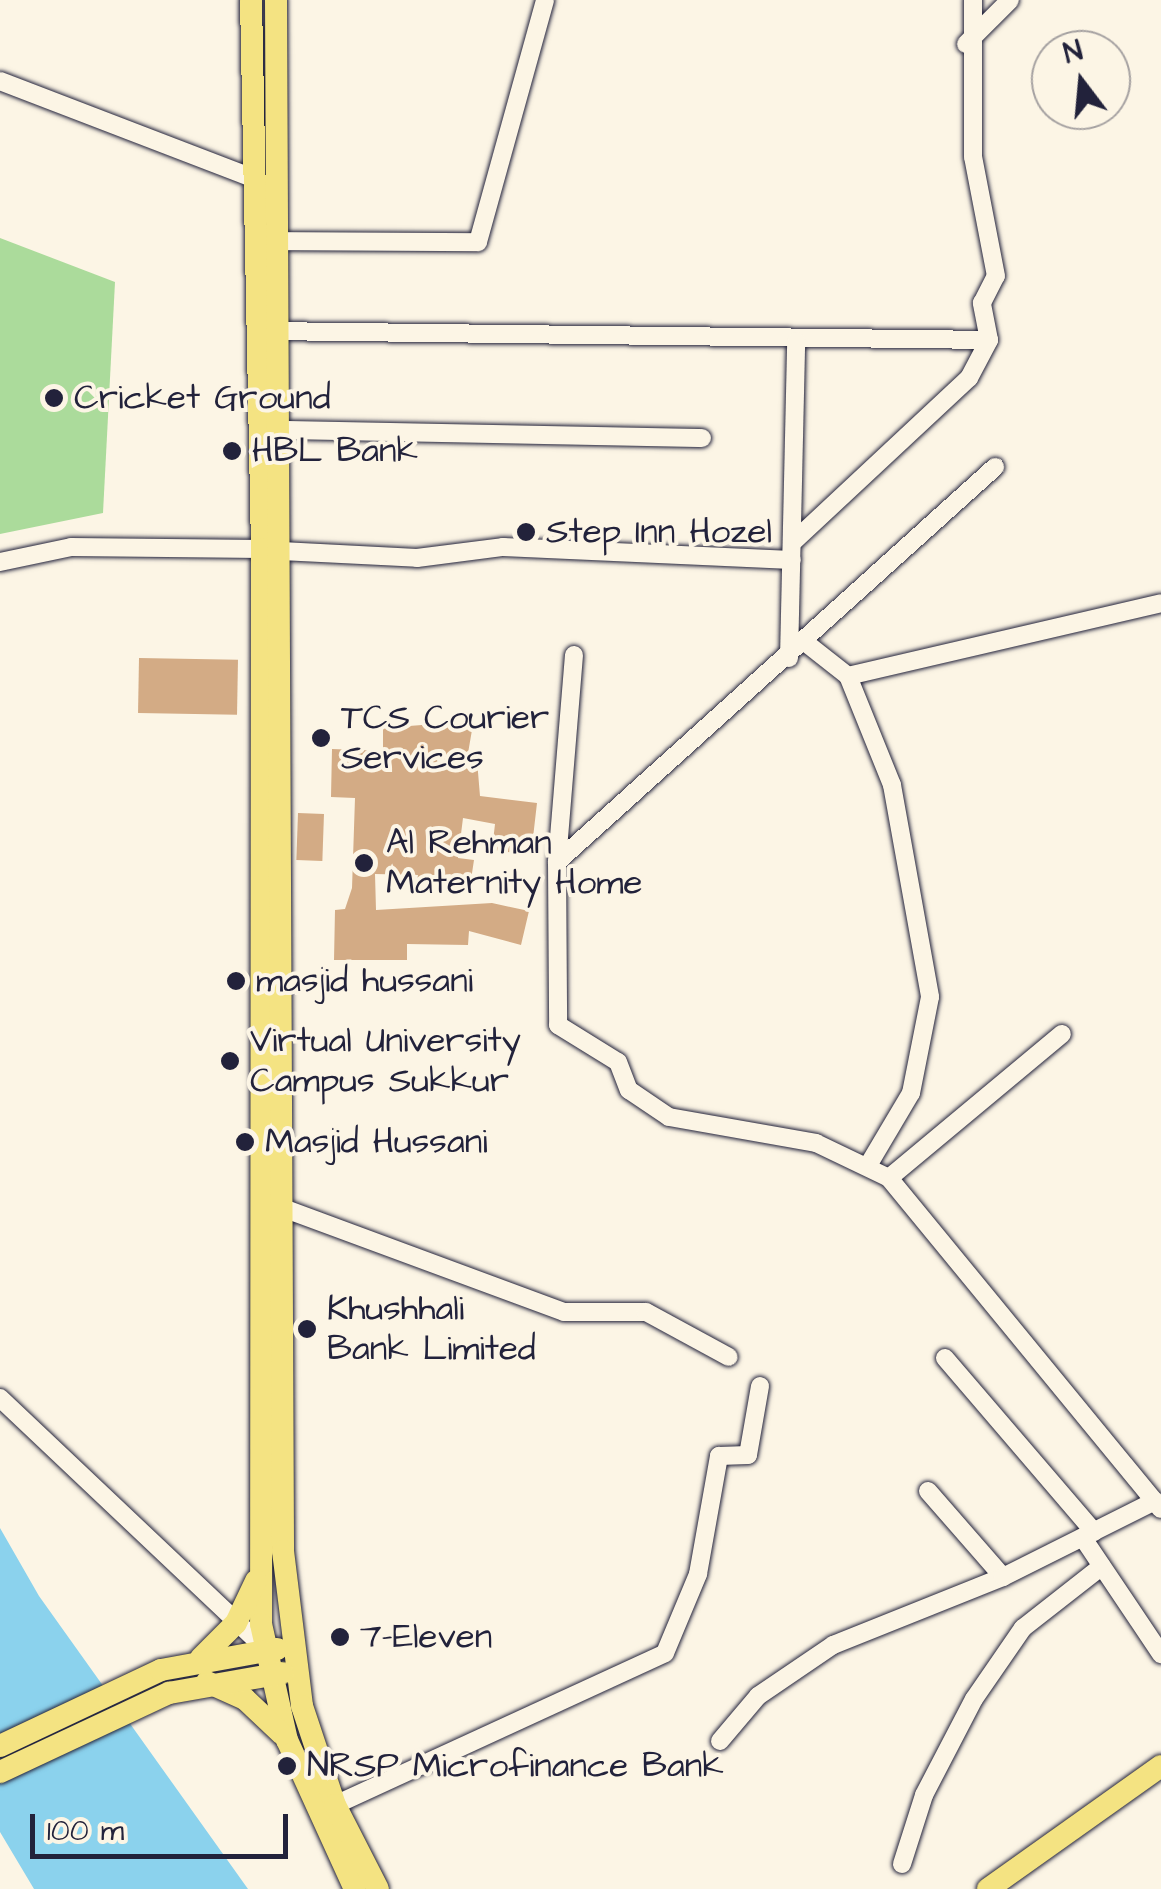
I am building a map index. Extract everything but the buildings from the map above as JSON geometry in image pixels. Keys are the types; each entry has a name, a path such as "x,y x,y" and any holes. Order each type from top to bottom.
{"main road":[{"path":"250,0 250,240 272,550 291,1648 294,1672 335,1806 378,1889"},
{"path":"276,0 277,242 284,330 284,430 272,550 258,1198 260,1568 268,1675 288,1740 355,1889"},
{"path":"201,1658 236,1623 260,1568"},
{"path":"0,1746 161,1670 201,1658 291,1648"},
{"path":"0,1772 170,1693 206,1682 294,1672"},
{"path":"206,1682 245,1699 288,1740"},
{"path":"988,1889 1161,1766"}],"street":[{"path":"250,240 478,242 545,0"},
{"path":"0,562 71,547 272,550 417,558 503,548 792,551 969,378 989,340 982,304 996,276 973,157 966,44 972,0"},
{"path":"966,44 1010,0"},
{"path":"0,81 250,177"},
{"path":"256,332 796,341 989,340"},
{"path":"790,658 796,341"},
{"path":"284,430 702,438"},
{"path":"558,862 790,658 995,467"},
{"path":"848,676 1161,602"},
{"path":"806,643 848,676 892,786 930,997 911,1093 870,1162"},
{"path":"574,656 558,862 558,1024 618,1062 630,1090 668,1117 870,1162 890,1178 1158,1505 1004,1577 833,1645 758,1696 720,1740"},
{"path":"890,1178 1062,1034"},
{"path":"258,1198 564,1312 646,1312 729,1357"},
{"path":"945,1358 1088,1535 1102,1566 1161,1654"},
{"path":"335,1806 665,1653 698,1574 719,1456 748,1455 760,1386"},
{"path":"0,1398 265,1649"},
{"path":"928,1491 1004,1577"},
{"path":"902,1864 924,1795 974,1698 1022,1628 1102,1566"}],"green space":[{"name":"Cricket Ground","path":"0,238 115,282 103,513 0,534"}],"water":[{"path":"0,1528 39,1596 248,1889 34,1889 0,1832"}],"place":[{"name":"Cricket Ground","path":"54,398"},
{"name":"HBL Bank","path":"232,451"},
{"name":"Step Inn Hozel","path":"526,532"},
{"name":"TCS Courier Services","path":"321,738"},
{"name":"Al Rehman Maternity Home","path":"364,863"},
{"name":"masjid hussani","path":"236,981"},
{"name":"Virtual University Campus Sukkur","path":"230,1061"},
{"name":"Masjid Hussani","path":"245,1142"},
{"name":"Khushhali Bank Limited","path":"307,1329"},
{"name":"7-Eleven","path":"340,1637"},
{"name":"NRSP Microfinance Bank","path":"287,1766"}]}
